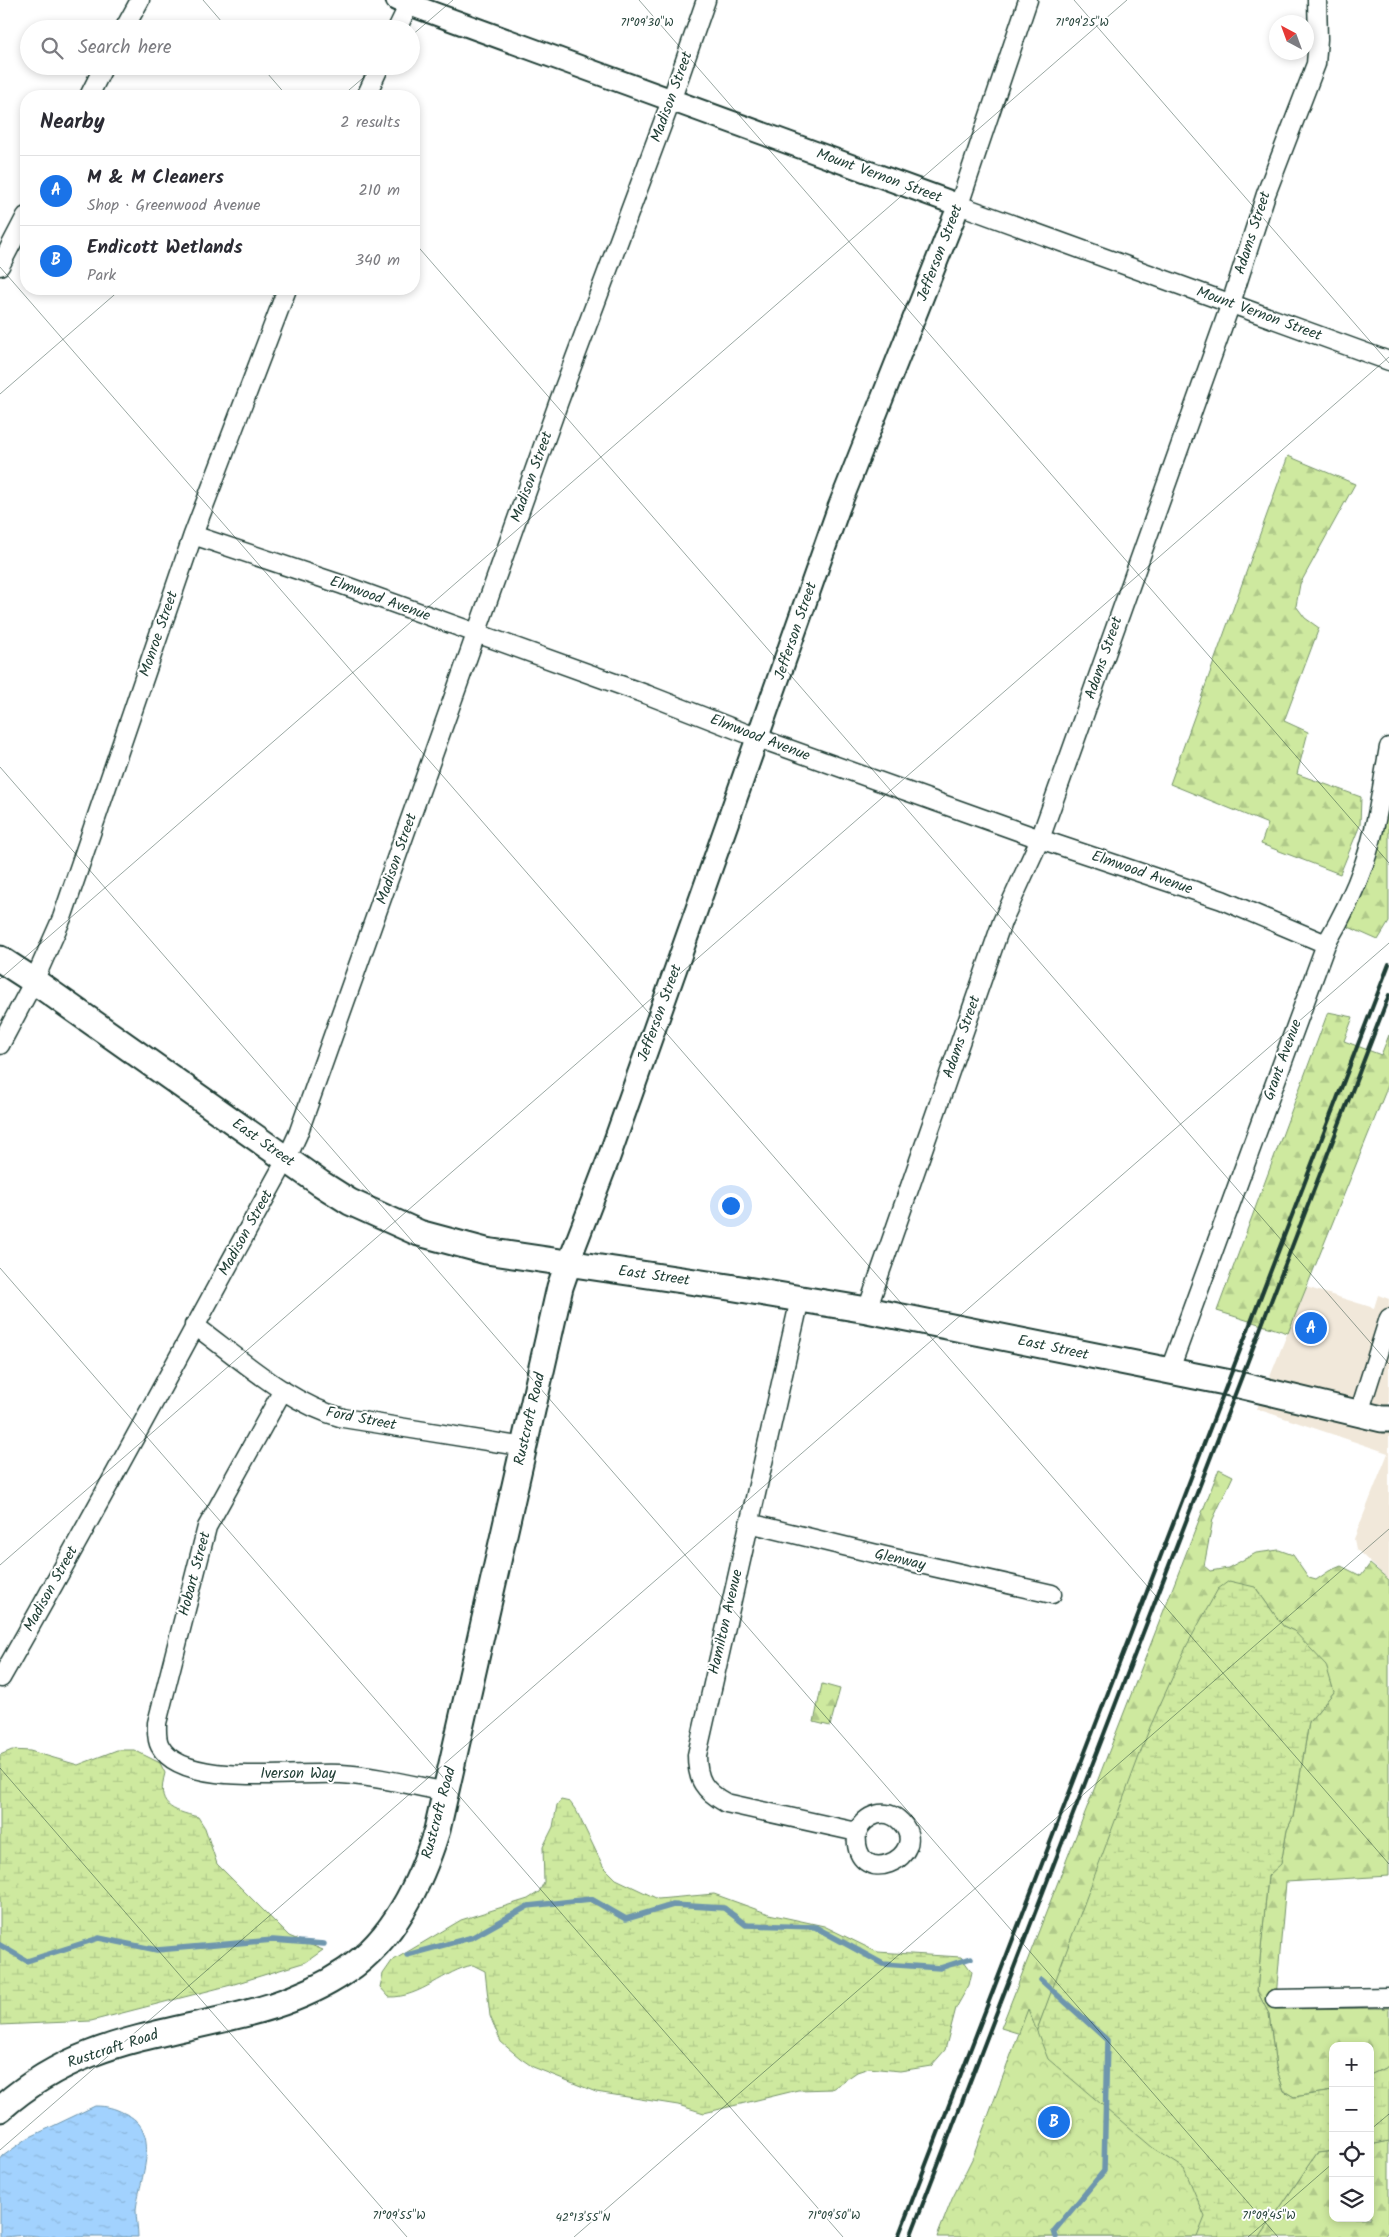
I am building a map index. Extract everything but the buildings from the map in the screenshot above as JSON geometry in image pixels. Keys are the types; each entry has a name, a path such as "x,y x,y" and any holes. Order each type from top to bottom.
{"main road":[{"name":"East Street","path":"0,959 34,981 286,1160 350,1202 419,1233 486,1251 693,1281 867,1310 1235,1384 1380,1418"},
{"name":"Rustcraft Road","path":"0,2109 36,2081 62,2066 91,2053 125,2042 264,2008 309,1991 347,1971 386,1933 402,1911 415,1888 429,1854 446,1792 560,1287 568,1264"}],"street":[{"path":"129,20 140,0"},
{"name":"Madison Street","path":"1,1678 43,1605 194,1325 286,1160 310,1105 559,401 671,101 706,0"},
{"name":"Jefferson Street","path":"568,1264 611,1151 839,507 959,205 1028,0"},
{"name":"Adams Street","path":"867,1310 1002,922 1040,839 1230,304 1266,194 1316,64 1318,39 1317,0"},
{"path":"400,20 406,2"},
{"name":"Mount Vernon Street","path":"406,2 671,101 1389,361"},
{"path":"92,90 100,75"},
{"path":"369,90 376,75"},
{"path":"0,266 20,228"},
{"name":"Monroe Street","path":"0,1045 34,981 62,918 92,835 193,535 285,295"},
{"name":"Elmwood Avenue","path":"193,535 343,585 648,695 758,738 1040,839 1222,900 1326,944"},
{"name":"Grant Avenue","path":"1169,1372 1326,944 1346,910 1364,864 1376,821 1389,747"},
{"name":"Hamilton Avenue","path":"800,1299 697,1755 697,1769 703,1786 714,1796 726,1803 857,1832"},
{"path":"1380,1418 1389,1318"},
{"name":"Ford Street","path":"194,1325 283,1390 304,1404 322,1412 343,1418 524,1447"},
{"name":"Hobart Street","path":"158,1744 158,1723 206,1527 283,1390"},
{"name":"Glenway","path":"749,1523 1052,1594"},
{"name":"Iverson Way","path":"158,1744 163,1751 189,1768 211,1773 340,1774 389,1780 446,1792"},
{"path":"1275,1999 1389,1997"}],"shaded area":[{"path":"1306,1287 1374,1308 1378,1295 1389,1299 1389,1580 1356,1549 1354,1539 1388,1453 1257,1409"}],"green space":[{"path":"1288,456 1355,484 1300,584 1296,606 1305,618 1319,628 1284,721 1308,732 1297,774 1361,797 1360,825 1340,874 1261,844 1268,824 1170,784"},
{"path":"1389,788 1389,922 1378,940 1342,924"},
{"path":"1328,1012 1353,1017 1344,1041 1381,1055 1389,1035 1389,1083 1288,1333 1217,1311"},
{"path":"1219,1469 1233,1476 1213,1519 1204,1566 1210,1571 1228,1568 1256,1553 1279,1550 1293,1555 1309,1578 1316,1580 1329,1571 1341,1566 1361,1576 1370,1564 1389,1580 1389,1876 1286,1882 1275,2009 1389,2008 1389,2066 1374,2073 1374,2042 1329,2042 1329,2092 1294,2097 1284,2091 1276,2067 1269,2014 1257,1991 1268,1876 1281,1863 1287,1830 1293,1817 1309,1722 1334,1692 1294,1631 1283,1626 1255,1587 1064,1960 1034,2038 1001,2028"},
{"path":"1229,1581 1255,1587 1283,1626 1294,1631 1326,1665 1334,1692 1309,1722 1293,1817 1287,1830 1281,1864 1268,1876 1257,1991 1269,2014 1276,2067 1284,2091 1294,2097 1329,2092 1329,2152 1317,2153 1260,2237 974,2237 1034,2038 1150,1727 1187,1645 1218,1589"},
{"path":"822,1684 840,1689 830,1726 814,1722"},
{"path":"12,1750 30,1751 78,1765 117,1750 134,1750 160,1763 165,1773 163,1784 164,1800 173,1809 198,1817 205,1828 217,1864 289,1936 323,1950 306,1962 231,1985 91,2021 0,2025 0,1755"},
{"path":"561,1800 570,1802 577,1812 603,1866 616,1879 658,1899 714,1894 769,1914 824,1926 877,1952 961,1957 972,1972 969,1985 956,2008 945,2050 931,2066 900,2071 869,2068 857,2072 832,2089 798,2090 704,2113 678,2105 596,2092 533,2067 501,2042 490,2016 485,1971 473,1965 453,1972 412,1993 389,1997 380,1987 383,1974 392,1961 461,1920 528,1899 539,1892 544,1882 543,1847 553,1827 557,1805"},
{"path":"1028,2009 1048,2059 1153,2148 1184,2168 1205,2217 1197,2237 937,2237 952,2199 973,2157"},
{"path":"1389,2066 1389,2141 1374,2144 1374,2087 1374,2073"},
{"path":"1389,2141 1389,2230 1384,2237 1260,2237 1317,2153 1329,2152 1329,2222 1374,2222 1374,2144"}],"water":[{"path":"95,2106 103,2106 124,2113 136,2121 143,2131 146,2143 146,2156 136,2210 138,2237 41,2237 26,2235 0,2237 0,2160 28,2138"}],"waterway":[{"path":"407,1955 473,1937 528,1906 591,1899 626,1919 673,1905 724,1908 746,1925 815,1927 883,1964 940,1968 971,1958"},
{"path":"0,1945 27,1961 99,1938 157,1950 273,1940 324,1944"},
{"path":"1041,1980 1107,2040 1104,2171 1054,2231 1056,2237"}],"railway":[{"path":"898,2237 1389,964"},
{"path":"910,2237 1389,995"}],"place":[{"name":"M & M Cleaners","path":"1311,1328"},
{"name":"Endicott Wetlands","path":"1054,2122"}]}
